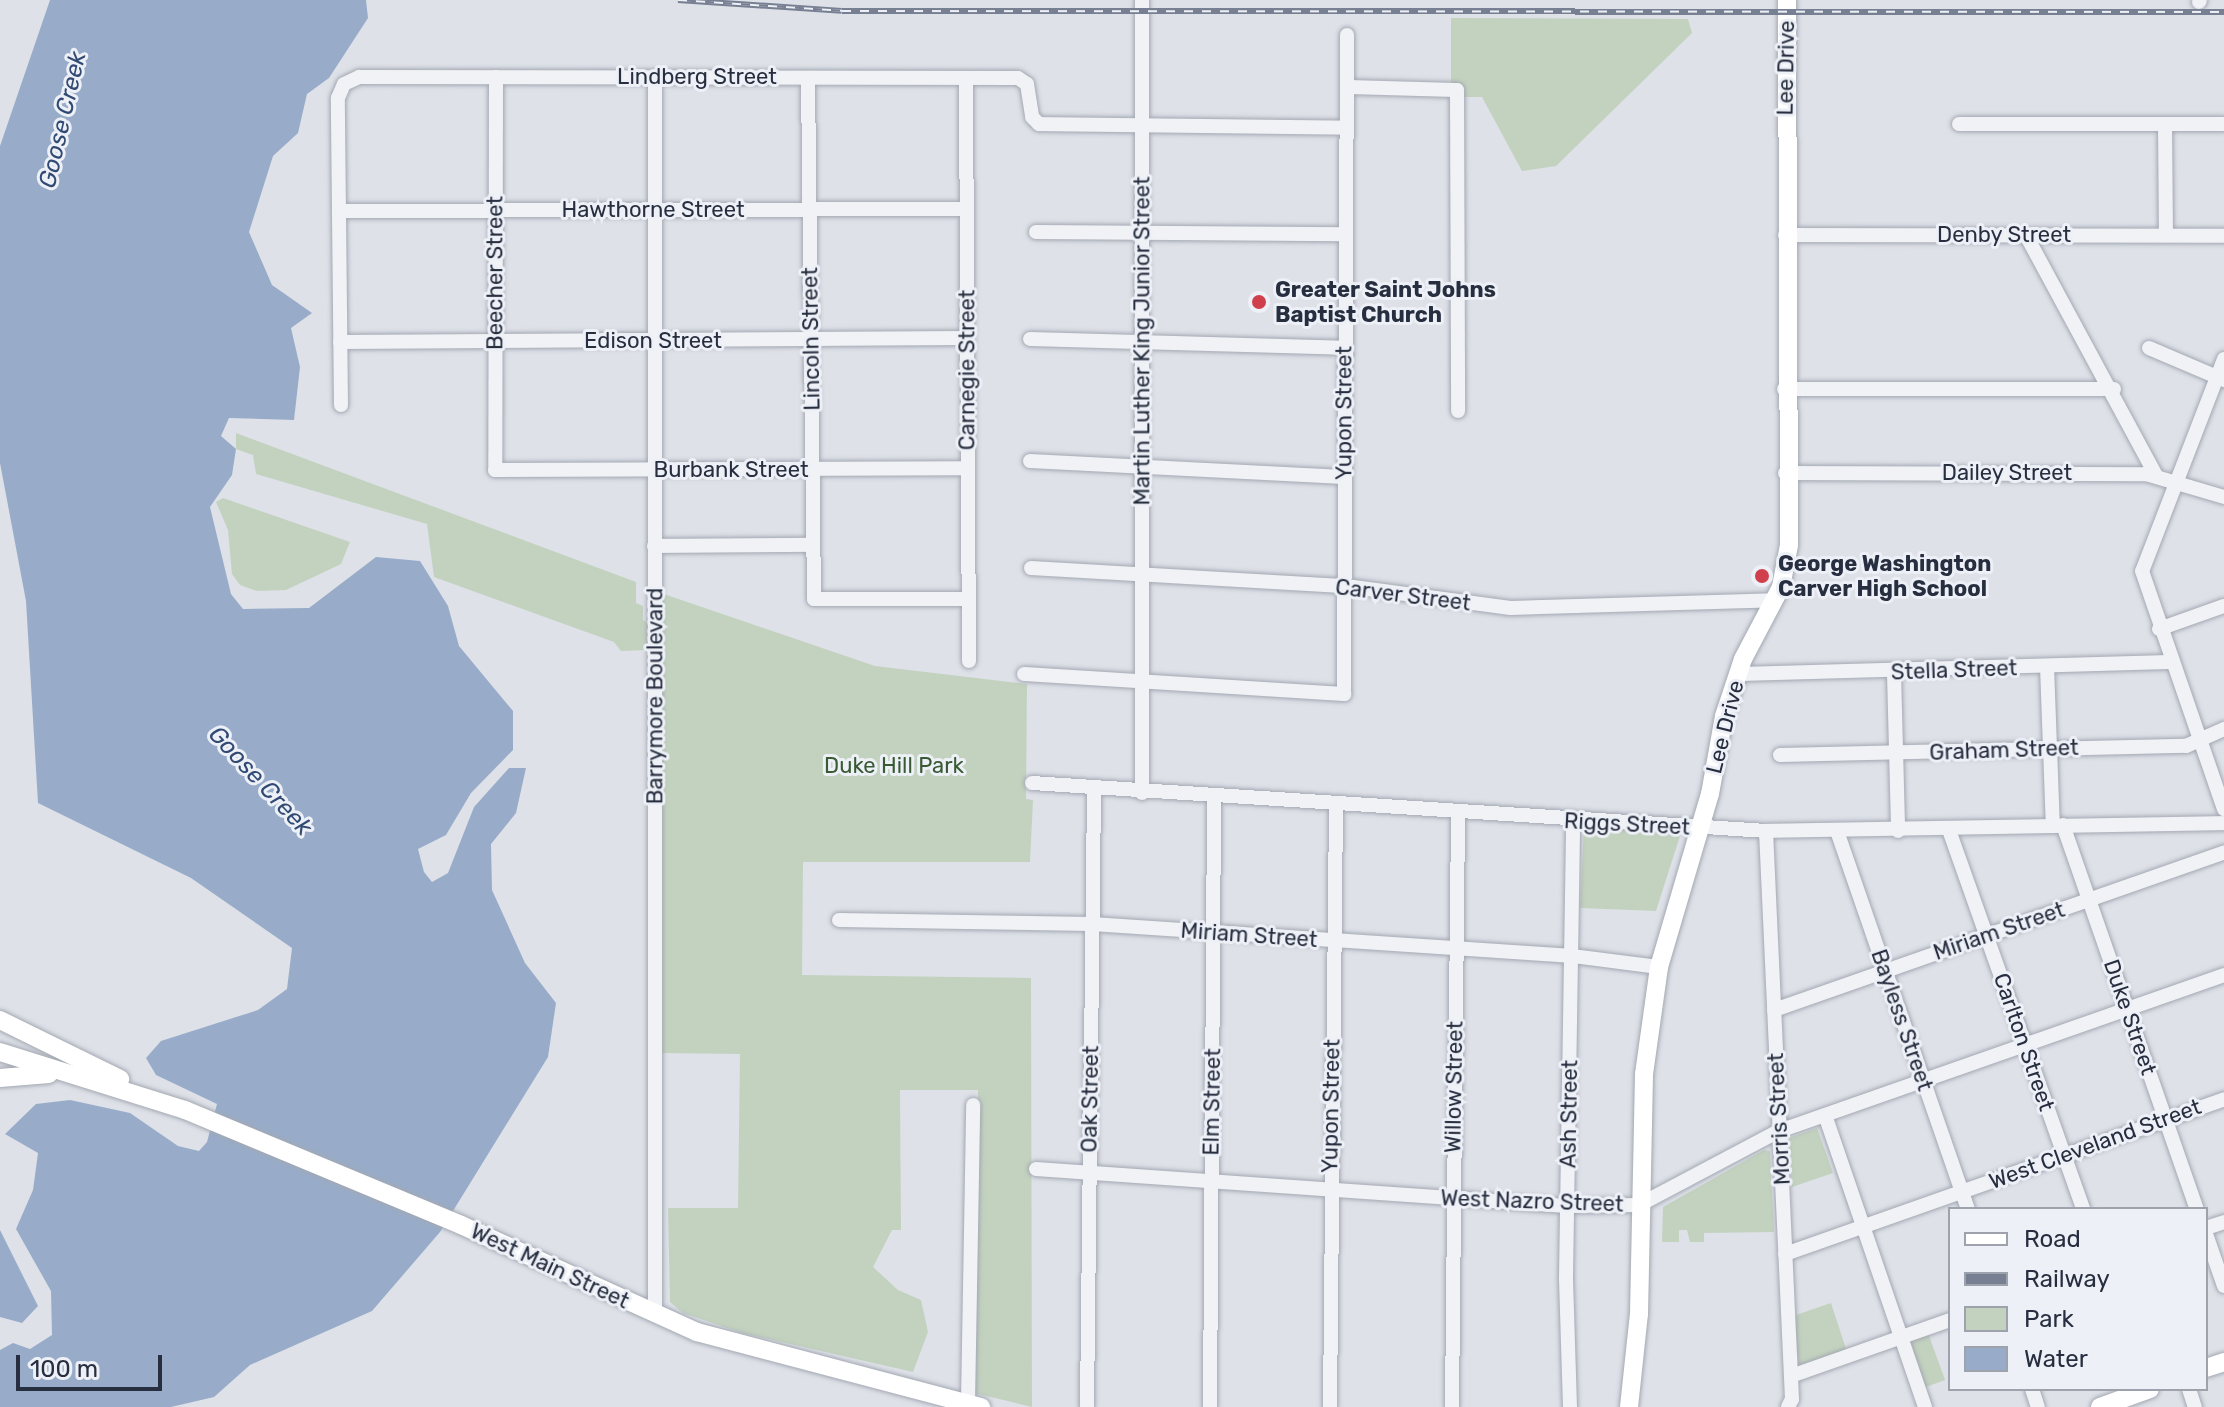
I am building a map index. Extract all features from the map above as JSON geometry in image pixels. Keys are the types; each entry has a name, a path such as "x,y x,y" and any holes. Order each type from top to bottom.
{"main road":[{"name":"Lee Drive","path":"1629,1407 1639,1314 1644,1074 1659,967 1696,828 1710,794 1724,716 1738,674 1775,600 1789,545 1784,389 1787,0"},
{"name":"West Main Street","path":"8,1023 132,1089 461,1225 655,1315 747,1349 876,1376 975,1405"},
{"path":"1,1052 8,1023"},
{"name":"West Main Street","path":"1,1052 68,1075 132,1089"},
{"path":"0,1078 68,1075"},
{"path":"2100,1407 2143,1391"}],"street":[{"name":"Martin Luther King Junior Street","path":"1142,0 1142,793"},
{"name":"Yupon Street","path":"1143,682 1344,694 1347,35"},
{"name":"Lindberg Street","path":"339,211 338,98 344,84 359,77 1021,78 1027,84 1029,105 1039,124 1142,126"},
{"name":"Beecher Street","path":"495,470 496,77"},
{"name":"Barrymore Boulevard","path":"655,77 655,1315"},
{"name":"Lincoln Street","path":"808,78 814,599 968,599"},
{"name":"Carnegie Street","path":"966,78 969,661"},
{"path":"1347,87 1457,90 1458,411"},
{"path":"1959,124 2224,124"},
{"path":"2165,124 2166,235"},
{"path":"1142,126 1346,128"},
{"name":"Hawthorne Street","path":"339,211 966,209"},
{"path":"339,211 341,405"},
{"path":"1036,232 1346,234"},
{"name":"Denby Street","path":"1785,235 2224,236"},
{"path":"2026,235 2114,389 2156,475"},
{"name":"Edison Street","path":"340,342 966,338"},
{"path":"1030,339 1344,348"},
{"path":"2149,348 2220,378"},
{"path":"2224,359 2220,378 2174,478 2142,571 2159,629 2224,809"},
{"path":"1784,389 2114,389"},
{"path":"1030,461 1344,477"},
{"name":"Burbank Street","path":"495,470 967,468"},
{"name":"Dailey Street","path":"1785,473 2156,475 2174,478 2224,497"},
{"path":"654,546 813,545"},
{"name":"Carver Street","path":"1031,568 1346,586 1511,608 1775,600"},
{"path":"2159,629 2224,606"},
{"name":"Stella Street","path":"1738,674 1894,673 2171,662"},
{"name":"Duke Street","path":"2047,666 2058,825 2089,900 2196,1207"},
{"path":"1894,673 1898,831"},
{"path":"1024,674 1143,682"},
{"name":"Graham Street","path":"1780,755 2186,746 2224,729"},
{"name":"Riggs Street","path":"1032,783 1094,790 1458,814 1766,831 2224,823"},
{"name":"Oak Street","path":"1087,1407 1094,790"},
{"name":"Elm Street","path":"1210,1407 1214,797"},
{"name":"Yupon Street","path":"1330,1407 1329,1189 1336,805"},
{"name":"Willow Street","path":"1452,1407 1458,814"},
{"name":"Ash Street","path":"1570,1407 1567,1206 1573,821"},
{"name":"Carlton Street","path":"1949,830 2082,1207"},
{"name":"Morris Street","path":"1766,831 1791,1376 1788,1407"},
{"name":"Bayless Street","path":"1837,831 1967,1207"},
{"name":"Miriam Street","path":"1774,1010 2224,852"},
{"name":"Miriam Street","path":"839,920 1092,924 1573,956 1659,967"},
{"name":"West Nazro Street","path":"1036,1169 1567,1206 1639,1205 1779,1131 2026,1047 2224,975"},
{"name":"West Cleveland Street","path":"1785,1254 2224,1099"},
{"path":"973,1105 975,1405"},
{"path":"1825,1115 1861,1228 1925,1407"},
{"path":"2208,1240 2224,1286"},
{"path":"1791,1376 1948,1321"}],"green space":[{"path":"1451,18 1688,19 1692,33 1556,166 1522,171 1482,97 1464,97 1451,83"},
{"path":"236,433 636,582 636,603 643,606 643,620 648,623 647,650 621,651 614,642 434,577 427,524 256,474 253,455 236,449"},
{"path":"223,498 350,542 341,564 286,590 257,591 240,585 232,574 228,530 216,502"},
{"name":"Duke Hill Park","path":"658,592 875,666 1027,684 1026,799 1033,800 1030,862 803,862 802,975 1031,978 1032,1407 974,1393 978,1090 900,1090 901,1230 892,1230 873,1267 898,1290 921,1300 928,1332 913,1372 742,1333 683,1313 670,1302 668,1208 738,1208 740,1054 661,1053 660,619 665,613 660,612"},
{"path":"1584,828 1681,833 1656,911 1580,908"},
{"path":"1817,1128 1833,1173 1792,1187 1789,1138"},
{"path":"1764,1150 1770,1151 1774,1232 1704,1233 1704,1242 1690,1242 1687,1230 1679,1230 1679,1242 1662,1242 1663,1207"},
{"path":"1831,1303 1847,1352 1799,1366 1793,1316"},
{"path":"1928,1333 1945,1380 1924,1388 1907,1341"}],"water":[{"name":"Goose Creek","path":"50,0 366,0 368,18 329,78 307,94 298,133 273,156 249,232 272,285 312,313 291,328 300,367 294,420 229,418 221,436 236,449 232,475 210,507 231,594 243,609 309,608 376,557 420,561 448,606 459,646 513,711 513,750 471,793 446,835 418,849 424,872 432,882 448,873 474,807 509,768 526,768 516,813 491,844 492,890 525,963 556,1003 548,1057 440,1232 372,1311 250,1365 214,1397 171,1407 0,1407 0,1350 13,1343 30,1349 52,1335 51,1291 16,1229 33,1190 38,1153 5,1134 36,1104 70,1100 130,1113 178,1146 199,1151 207,1142 217,1104 156,1075 146,1058 161,1041 258,1010 287,989 292,948 191,878 38,803 26,601 0,463 0,146"},
{"path":"0,1230 38,1306 22,1323 0,1317"}],"railway":[{"path":"678,0 842,11 2224,12"}],"place":[{"name":"Greater Saint Johns Baptist Church","path":"1259,302"},
{"name":"George Washington Carver High School","path":"1762,576"}]}
